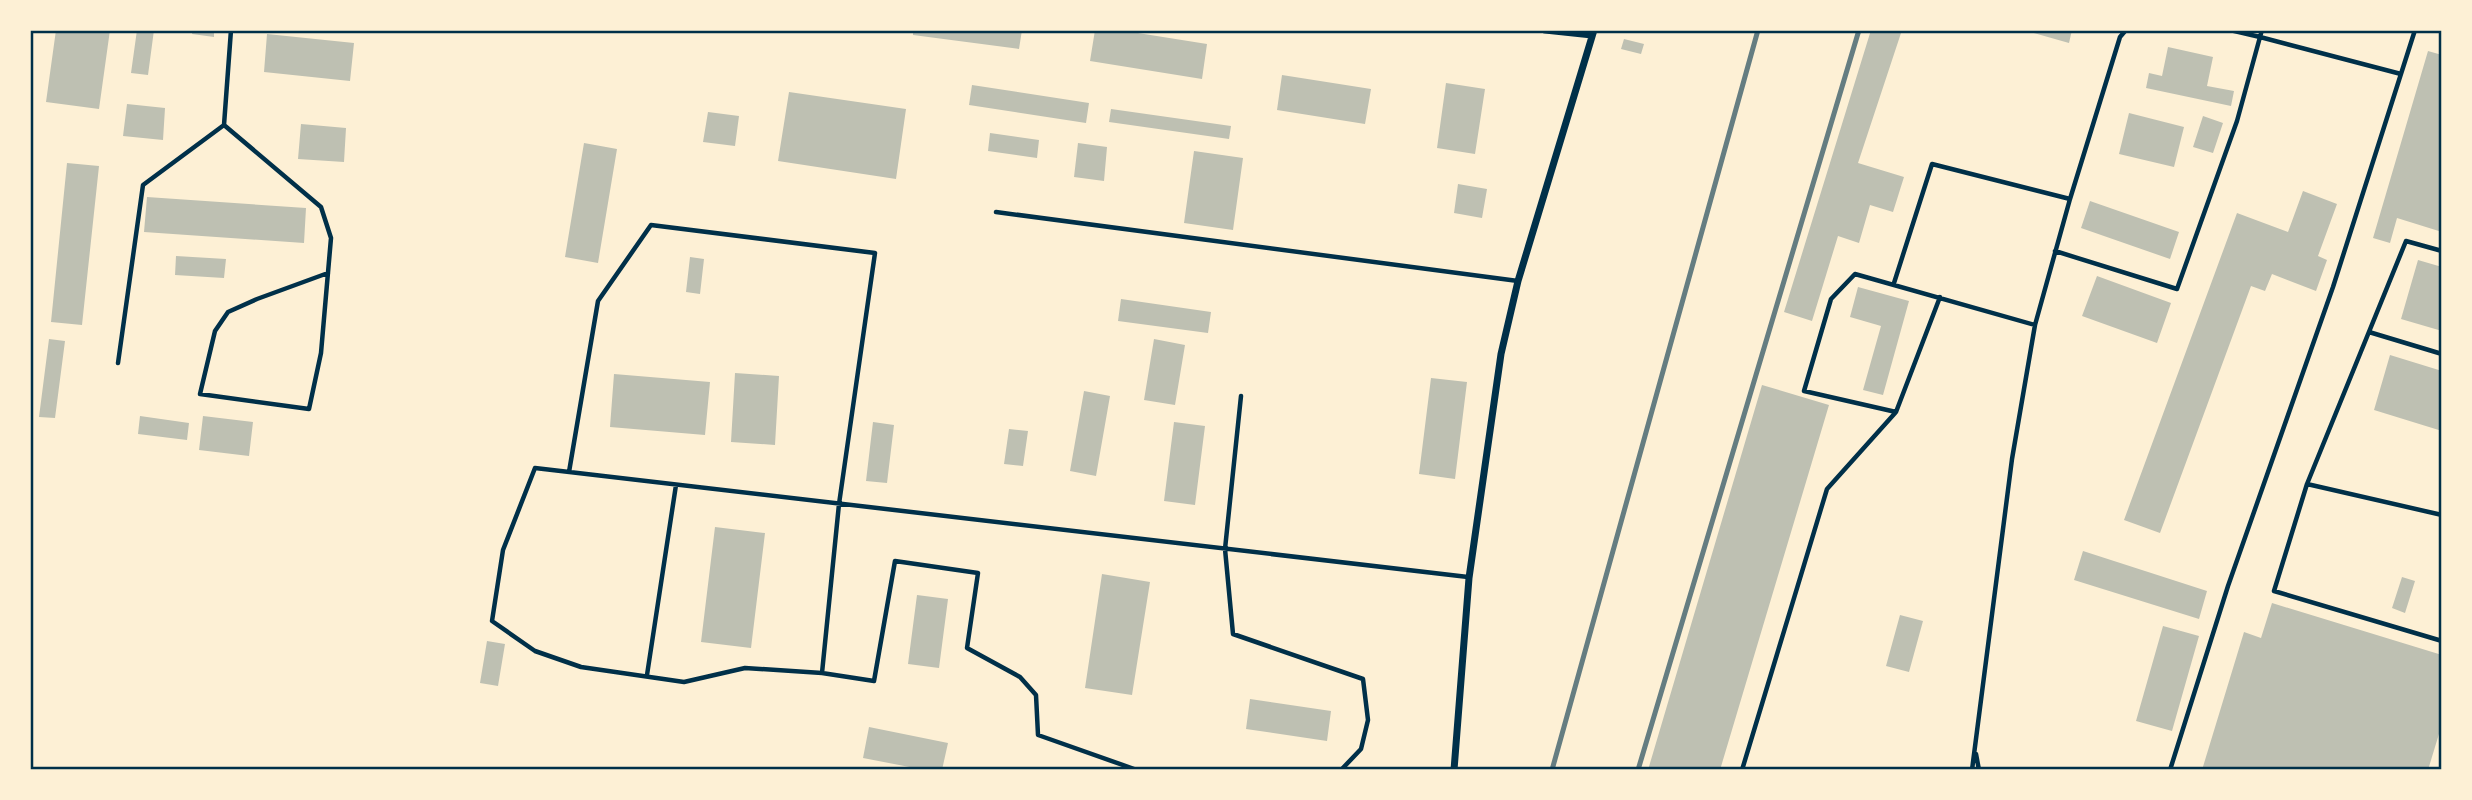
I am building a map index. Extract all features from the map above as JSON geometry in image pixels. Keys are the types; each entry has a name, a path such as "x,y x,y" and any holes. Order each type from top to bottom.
{"street":[{"path":"1454,770 1469,578 1501,354 1518,281 1593,32 1545,30"}],"lane":[{"path":"118,363 143,185 224,125 232,30"},
{"path":"1972,770 2012,459 2035,325 2070,199 2120,37 2126,30"},
{"path":"2230,30 2401,74"},
{"path":"2055,251 2177,289 2236,121 2262,30"},
{"path":"2170,770 2228,586 2333,287 2415,30"},
{"path":"224,125 321,207 331,238 328,274 321,353 309,409 200,394 215,331 228,312 328,274"},
{"path":"1894,283 1932,164 2070,199"},
{"path":"996,212 1518,281"},
{"path":"569,472 598,300 651,225 875,253 839,504 822,673"},
{"path":"2442,251 2406,241 2307,484 2274,591 2442,641"},
{"path":"1896,412 1804,391 1831,299 1855,274 2035,325"},
{"path":"1742,770 1827,489 1896,412 1940,297"},
{"path":"2369,332 2442,354"},
{"path":"1241,396 1225,549 1233,634 1363,679 1368,720 1361,749 1342,770"},
{"path":"1137,770 1038,735 1036,695 1020,677 967,648 978,573 895,561 874,681 822,673 745,668 684,682 581,667 534,651 492,621 503,550 535,468 1469,578"},
{"path":"2307,484 2442,515"},
{"path":"647,676 676,485"},
{"path":"1975,746 1979,770"}],"building":[{"path":"56,30 110,30 99,109 46,102"},
{"path":"137,30 154,30 148,75 131,73"},
{"path":"193,30 214,30 214,37 192,34"},
{"path":"913,30 1022,30 1019,49 913,35"},
{"path":"1095,30 1119,30 1207,44 1202,79 1090,61"},
{"path":"1871,30 1902,30 1858,163 1904,177 1893,212 1870,205 1859,243 1838,236 1812,321 1784,312"},
{"path":"2023,30 2072,30 2069,43"},
{"path":"267,34 354,43 350,81 264,72"},
{"path":"1624,39 1644,44 1641,54 1621,49"},
{"path":"2168,47 2213,57 2207,86 2234,91 2231,106 2146,88 2149,73 2162,76"},
{"path":"2428,51 2442,55 2442,232 2397,218 2390,243 2373,238"},
{"path":"1282,75 1371,89 1365,124 1277,110"},
{"path":"1446,83 1485,89 1475,154 1437,148"},
{"path":"972,85 1089,103 1086,123 969,105"},
{"path":"789,92 906,109 896,179 778,161"},
{"path":"127,104 165,108 163,140 123,136"},
{"path":"1111,109 1231,126 1229,139 1109,122"},
{"path":"708,112 739,116 735,146 703,142"},
{"path":"2129,113 2184,127 2174,167 2119,154"},
{"path":"2203,116 2223,123 2213,153 2193,147"},
{"path":"301,124 346,128 344,162 298,159"},
{"path":"990,133 1039,140 1037,158 988,151"},
{"path":"584,143 617,149 598,263 565,257"},
{"path":"1078,143 1107,147 1104,181 1074,177"},
{"path":"1194,151 1243,158 1233,230 1184,223"},
{"path":"67,163 99,166 82,325 51,322"},
{"path":"1458,184 1487,189 1482,218 1454,213"},
{"path":"2303,191 2337,204 2318,256 2327,260 2316,291 2272,274 2265,291 2251,286 2160,533 2124,520 2237,213 2288,232"},
{"path":"147,197 306,208 304,243 144,232"},
{"path":"2090,201 2179,232 2170,259 2081,228"},
{"path":"176,256 226,259 224,278 175,275"},
{"path":"690,257 704,259 700,294 686,292"},
{"path":"2418,260 2442,267 2442,331 2401,319"},
{"path":"2097,276 2171,303 2157,343 2082,316"},
{"path":"1858,287 1909,301 1883,395 1863,390 1881,326 1850,317"},
{"path":"1121,299 1211,312 1208,333 1118,321"},
{"path":"49,339 65,341 55,418 39,417"},
{"path":"1154,339 1185,345 1175,405 1144,400"},
{"path":"2390,355 2442,371 2442,431 2374,410"},
{"path":"735,373 779,376 775,445 731,442"},
{"path":"614,374 710,382 705,435 610,427"},
{"path":"1431,378 1467,382 1455,479 1419,474"},
{"path":"1762,385 1829,405 1720,770 1648,770"},
{"path":"1084,391 1110,396 1096,476 1070,471"},
{"path":"140,416 189,423 187,440 138,434"},
{"path":"203,416 253,422 249,456 199,450"},
{"path":"873,422 894,425 887,483 866,481"},
{"path":"1174,422 1205,426 1195,505 1164,501"},
{"path":"1009,429 1028,431 1023,466 1004,464"},
{"path":"715,527 765,533 751,648 701,642"},
{"path":"2083,551 2207,591 2199,619 2074,580"},
{"path":"1102,574 1150,582 1132,695 1085,688"},
{"path":"2402,577 2415,581 2405,613 2392,608"},
{"path":"917,595 948,599 939,668 908,664"},
{"path":"2272,603 2442,655 2442,724 2428,770 2202,770 2244,632 2261,638"},
{"path":"1900,615 1923,621 1909,672 1886,666"},
{"path":"2163,626 2199,636 2172,731 2136,721"},
{"path":"487,641 505,644 498,686 480,683"},
{"path":"1250,699 1331,711 1327,741 1246,729"},
{"path":"869,727 948,743 942,770 925,770 863,758"}],"railway":[{"path":"1552,770 1758,30"},
{"path":"1638,770 1859,30"}]}
